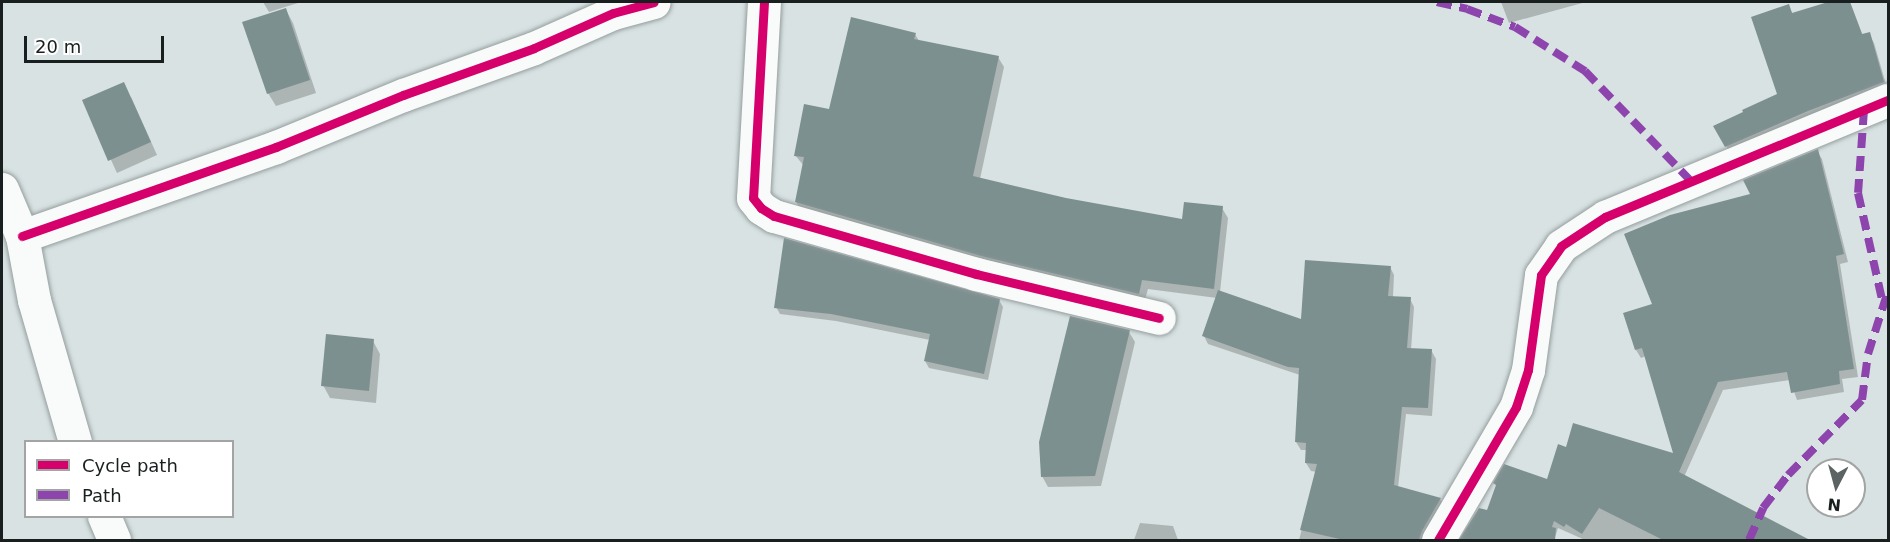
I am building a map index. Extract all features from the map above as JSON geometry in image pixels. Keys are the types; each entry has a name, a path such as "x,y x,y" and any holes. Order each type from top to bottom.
{"street":[{"path":"22,236 276,147 404,95 534,48 614,13 654,2"},
{"path":"764,2 753,198 761,208 774,216 976,274 1159,318"},
{"path":"1438,540 1516,407 1528,370 1541,275 1562,246 1605,217 1888,100"},
{"path":"2,189 22,236 34,300 75,440"},
{"path":"105,518 114,540"}],"building":[{"path":"1828,2 1850,2 1862,34 1870,32 1884,82 1808,111 1725,147 1713,126 1777,94 1751,17 1789,4 1792,13"},
{"path":"286,8 310,80 267,94 242,22"},
{"path":"851,17 916,33 914,39 999,56 973,176 1066,198 1182,219 1184,202 1223,206 1214,289 1142,280 1139,294 981,256 795,202 804,157 794,156 804,104 829,109"},
{"path":"124,82 151,142 108,161 82,100"},
{"path":"1818,149 1844,254 1836,256 1854,369 1839,371 1840,384 1791,393 1787,372 1718,382 1679,472 1810,540 1663,540 1599,508 1582,534 1566,524 1564,527 1554,521 1552,527 1556,528 1555,540 1459,540 1479,508 1487,510 1496,485 1493,483 1504,464 1547,479 1558,444 1566,447 1573,423 1673,453 1642,348 1635,350 1623,313 1652,304 1624,234 1670,215 1750,194 1743,180"},
{"path":"784,238 1000,299 984,374 924,361 930,334 831,314 774,308"},
{"path":"1305,260 1391,266 1388,296 1411,297 1407,348 1432,349 1428,408 1402,407 1394,485 1441,498 1419,540 1344,540 1300,530 1317,464 1305,463 1306,443 1295,442 1299,368 1288,367 1202,336 1218,290 1301,319"},
{"path":"1070,316 1130,330 1095,476 1041,477 1039,442"},
{"path":"326,334 374,339 369,391 321,386"}],"marked path":[{"path":"1437,2 1467,9 1515,27 1585,71 1691,181"},
{"path":"1864,110 1858,193 1883,304"},
{"path":"1749,540 1763,508 1788,475 1862,400 1868,354 1888,291"}],"cycle path":[{"path":"22,236 276,147 403,95 534,48 613,13 654,2"},
{"path":"764,2 753,198 761,208 774,216 976,274 1159,318"},
{"path":"1438,540 1516,407 1528,370 1541,275 1561,246 1605,217 1888,100"}]}
